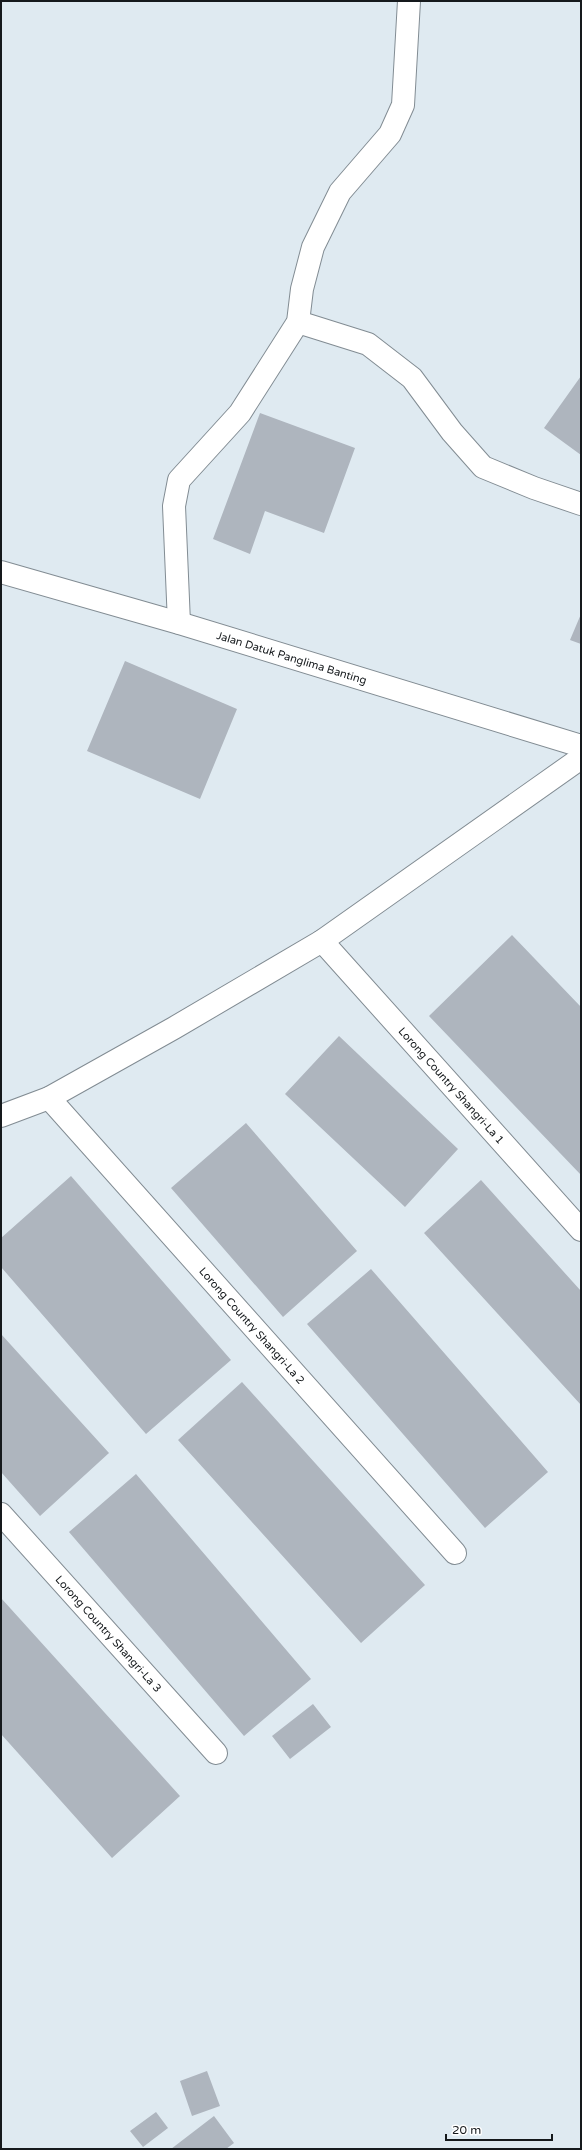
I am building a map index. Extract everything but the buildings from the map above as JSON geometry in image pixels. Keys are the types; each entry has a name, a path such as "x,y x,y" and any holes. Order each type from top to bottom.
{"street":[{"path":"179,623 174,506 179,480 240,413 298,322 302,289 313,247 340,192 390,134 403,105 409,1"},
{"path":"298,322 368,344 412,378 452,432 483,467 534,488 581,504"},
{"name":"Jalan Datuk Panglima Banting","path":"1,572 179,623 581,746"},
{"path":"1,1116 49,1098 174,1028 322,941 581,758"},
{"name":"Lorong Country Shangri-La 1","path":"322,941 581,1230"},
{"name":"Lorong Country Shangri-La 2","path":"49,1098 455,1553"},
{"name":"Lorong Country Shangri-La 3","path":"1,1514 216,1753"}]}
